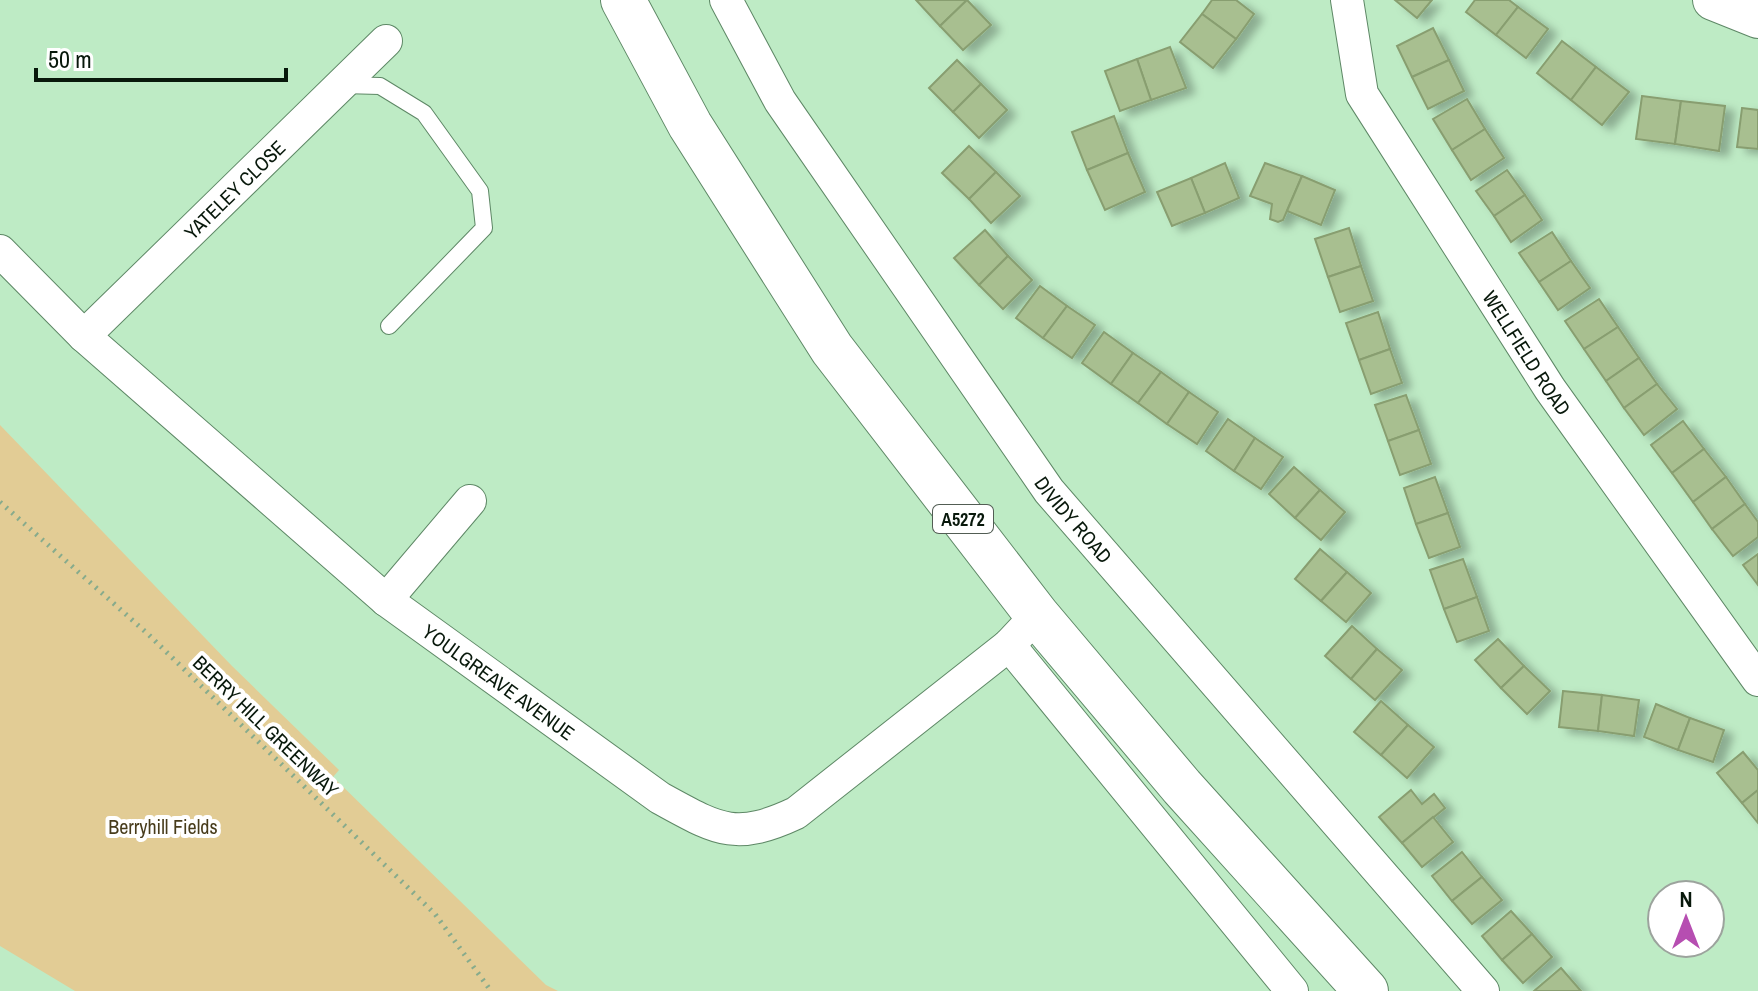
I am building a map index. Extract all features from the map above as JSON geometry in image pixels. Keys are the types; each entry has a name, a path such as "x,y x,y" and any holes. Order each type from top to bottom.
{"main road":[{"name":"A5272","path":"623,0 690,125 832,349 1023,630 1182,787 1366,991"}],"street":[{"name":"DIVIDY ROAD","path":"726,0 780,101 1049,491 1483,991"},
{"name":"WELLFIELD ROAD","path":"1347,0 1362,94 1550,389 1758,680"},
{"path":"1713,0 1758,18"},
{"name":"YATELEY CLOSE","path":"84,336 386,41"},
{"name":"YOULGREAVE AVENUE","path":"0,251 84,336 386,600 660,798 700,820 730,829 762,829 796,813 1023,630"},
{"path":"386,600 470,501"},
{"path":"1023,630 1292,991"}],"lane":[{"path":"341,85 380,86 424,113 480,191 484,228 389,326"}],"path":[{"name":"BERRY HILL GREENWAY","path":"0,502 149,635 435,914 491,991"}],"green space":[{"name":"Berryhill Fields","path":"0,425 232,666 339,770 333,777 546,985 558,991 75,991 0,946"}],"building":[{"path":"916,0 967,0 940,26"},
{"path":"967,0 991,25 963,50 940,26"},
{"path":"1212,0 1236,0 1254,14 1236,39 1202,14"},
{"path":"1395,0 1432,0 1417,18"},
{"path":"1475,0 1509,0 1518,7 1496,35 1466,12"},
{"path":"1518,7 1548,29 1526,58 1496,35"},
{"path":"1202,14 1236,39 1213,68 1180,42"},
{"path":"1433,28 1449,60 1412,77 1397,46"},
{"path":"1562,41 1596,67 1571,100 1537,73"},
{"path":"1170,47 1186,88 1151,100 1137,59"},
{"path":"1137,59 1151,100 1120,111 1105,71"},
{"path":"957,60 981,84 953,112 929,88"},
{"path":"1449,60 1464,91 1428,109 1412,77"},
{"path":"1596,67 1629,92 1602,125 1571,100"},
{"path":"981,84 1007,110 979,138 953,112"},
{"path":"1642,96 1681,101 1675,144 1636,139"},
{"path":"1467,99 1485,129 1452,150 1433,119"},
{"path":"1681,101 1725,106 1719,151 1675,144"},
{"path":"1742,108 1758,110 1758,149 1737,147"},
{"path":"1114,116 1128,153 1087,170 1072,132"},
{"path":"1485,129 1504,158 1471,180 1452,150"},
{"path":"969,146 996,172 969,199 942,173"},
{"path":"1128,153 1145,192 1105,210 1087,170"},
{"path":"1225,163 1239,198 1205,213 1191,178"},
{"path":"1265,163 1302,176 1283,220 1278,222 1270,219 1272,204 1250,196"},
{"path":"1507,170 1525,195 1494,216 1476,191"},
{"path":"996,172 1020,196 991,223 969,199"},
{"path":"1302,176 1335,190 1321,225 1287,211"},
{"path":"1191,178 1205,213 1172,226 1157,192"},
{"path":"1525,195 1542,220 1511,242 1494,216"},
{"path":"1349,228 1361,266 1328,277 1315,239"},
{"path":"985,230 1008,256 979,285 954,258"},
{"path":"1552,232 1571,261 1539,282 1519,253"},
{"path":"1008,256 1032,280 1003,309 979,285"},
{"path":"1571,261 1590,288 1558,310 1539,282"},
{"path":"1361,266 1373,301 1340,312 1328,277"},
{"path":"1040,286 1067,306 1043,338 1016,318"},
{"path":"1599,299 1618,327 1584,349 1565,321"},
{"path":"1067,306 1095,325 1072,358 1043,338"},
{"path":"1378,312 1390,349 1359,360 1346,323"},
{"path":"1618,327 1639,358 1606,381 1584,349"},
{"path":"1104,332 1133,353 1111,384 1082,363"},
{"path":"1390,349 1402,383 1371,394 1359,360"},
{"path":"1133,353 1161,372 1138,403 1111,384"},
{"path":"1639,358 1657,384 1624,408 1606,381"},
{"path":"1161,372 1189,392 1167,424 1138,403"},
{"path":"1657,384 1677,409 1644,435 1624,408"},
{"path":"1189,392 1218,412 1197,444 1167,424"},
{"path":"1406,395 1419,430 1388,441 1375,405"},
{"path":"1228,419 1255,438 1234,471 1206,451"},
{"path":"1683,421 1704,449 1672,473 1651,445"},
{"path":"1419,430 1431,464 1400,475 1388,441"},
{"path":"1255,438 1283,457 1261,489 1234,471"},
{"path":"1704,449 1726,477 1693,502 1672,473"},
{"path":"1294,467 1320,490 1295,518 1269,494"},
{"path":"1435,477 1448,513 1416,524 1404,488"},
{"path":"1726,477 1745,504 1712,529 1693,502"},
{"path":"1320,490 1345,512 1321,540 1295,518"},
{"path":"1745,504 1758,522 1758,537 1733,556 1712,529"},
{"path":"1448,513 1460,547 1429,558 1416,524"},
{"path":"1320,549 1347,572 1321,601 1295,579"},
{"path":"1758,554 1758,585 1743,565"},
{"path":"1463,559 1477,597 1444,609 1430,570"},
{"path":"1347,572 1371,593 1346,622 1321,601"},
{"path":"1477,597 1489,631 1457,642 1444,609"},
{"path":"1352,626 1377,649 1351,679 1325,656"},
{"path":"1498,639 1524,666 1501,688 1475,660"},
{"path":"1377,649 1402,670 1375,700 1351,679"},
{"path":"1524,666 1550,691 1527,714 1501,688"},
{"path":"1563,691 1602,695 1598,731 1559,727"},
{"path":"1602,695 1639,700 1634,736 1598,731"},
{"path":"1381,701 1408,725 1381,755 1354,732"},
{"path":"1656,704 1690,718 1678,750 1644,737"},
{"path":"1690,718 1724,730 1713,762 1678,750"},
{"path":"1408,725 1434,747 1407,778 1381,755"},
{"path":"1743,752 1758,770 1758,790 1742,803 1717,773"},
{"path":"1411,790 1422,804 1434,794 1445,808 1402,843 1379,817"},
{"path":"1758,790 1758,823 1742,803"},
{"path":"1433,817 1453,842 1422,867 1402,843"},
{"path":"1462,852 1482,877 1452,901 1432,876"},
{"path":"1482,877 1502,900 1472,924 1452,901"},
{"path":"1511,911 1532,934 1502,960 1482,936"},
{"path":"1532,934 1552,957 1523,983 1502,960"},
{"path":"1561,968 1581,991 1534,991"}]}
